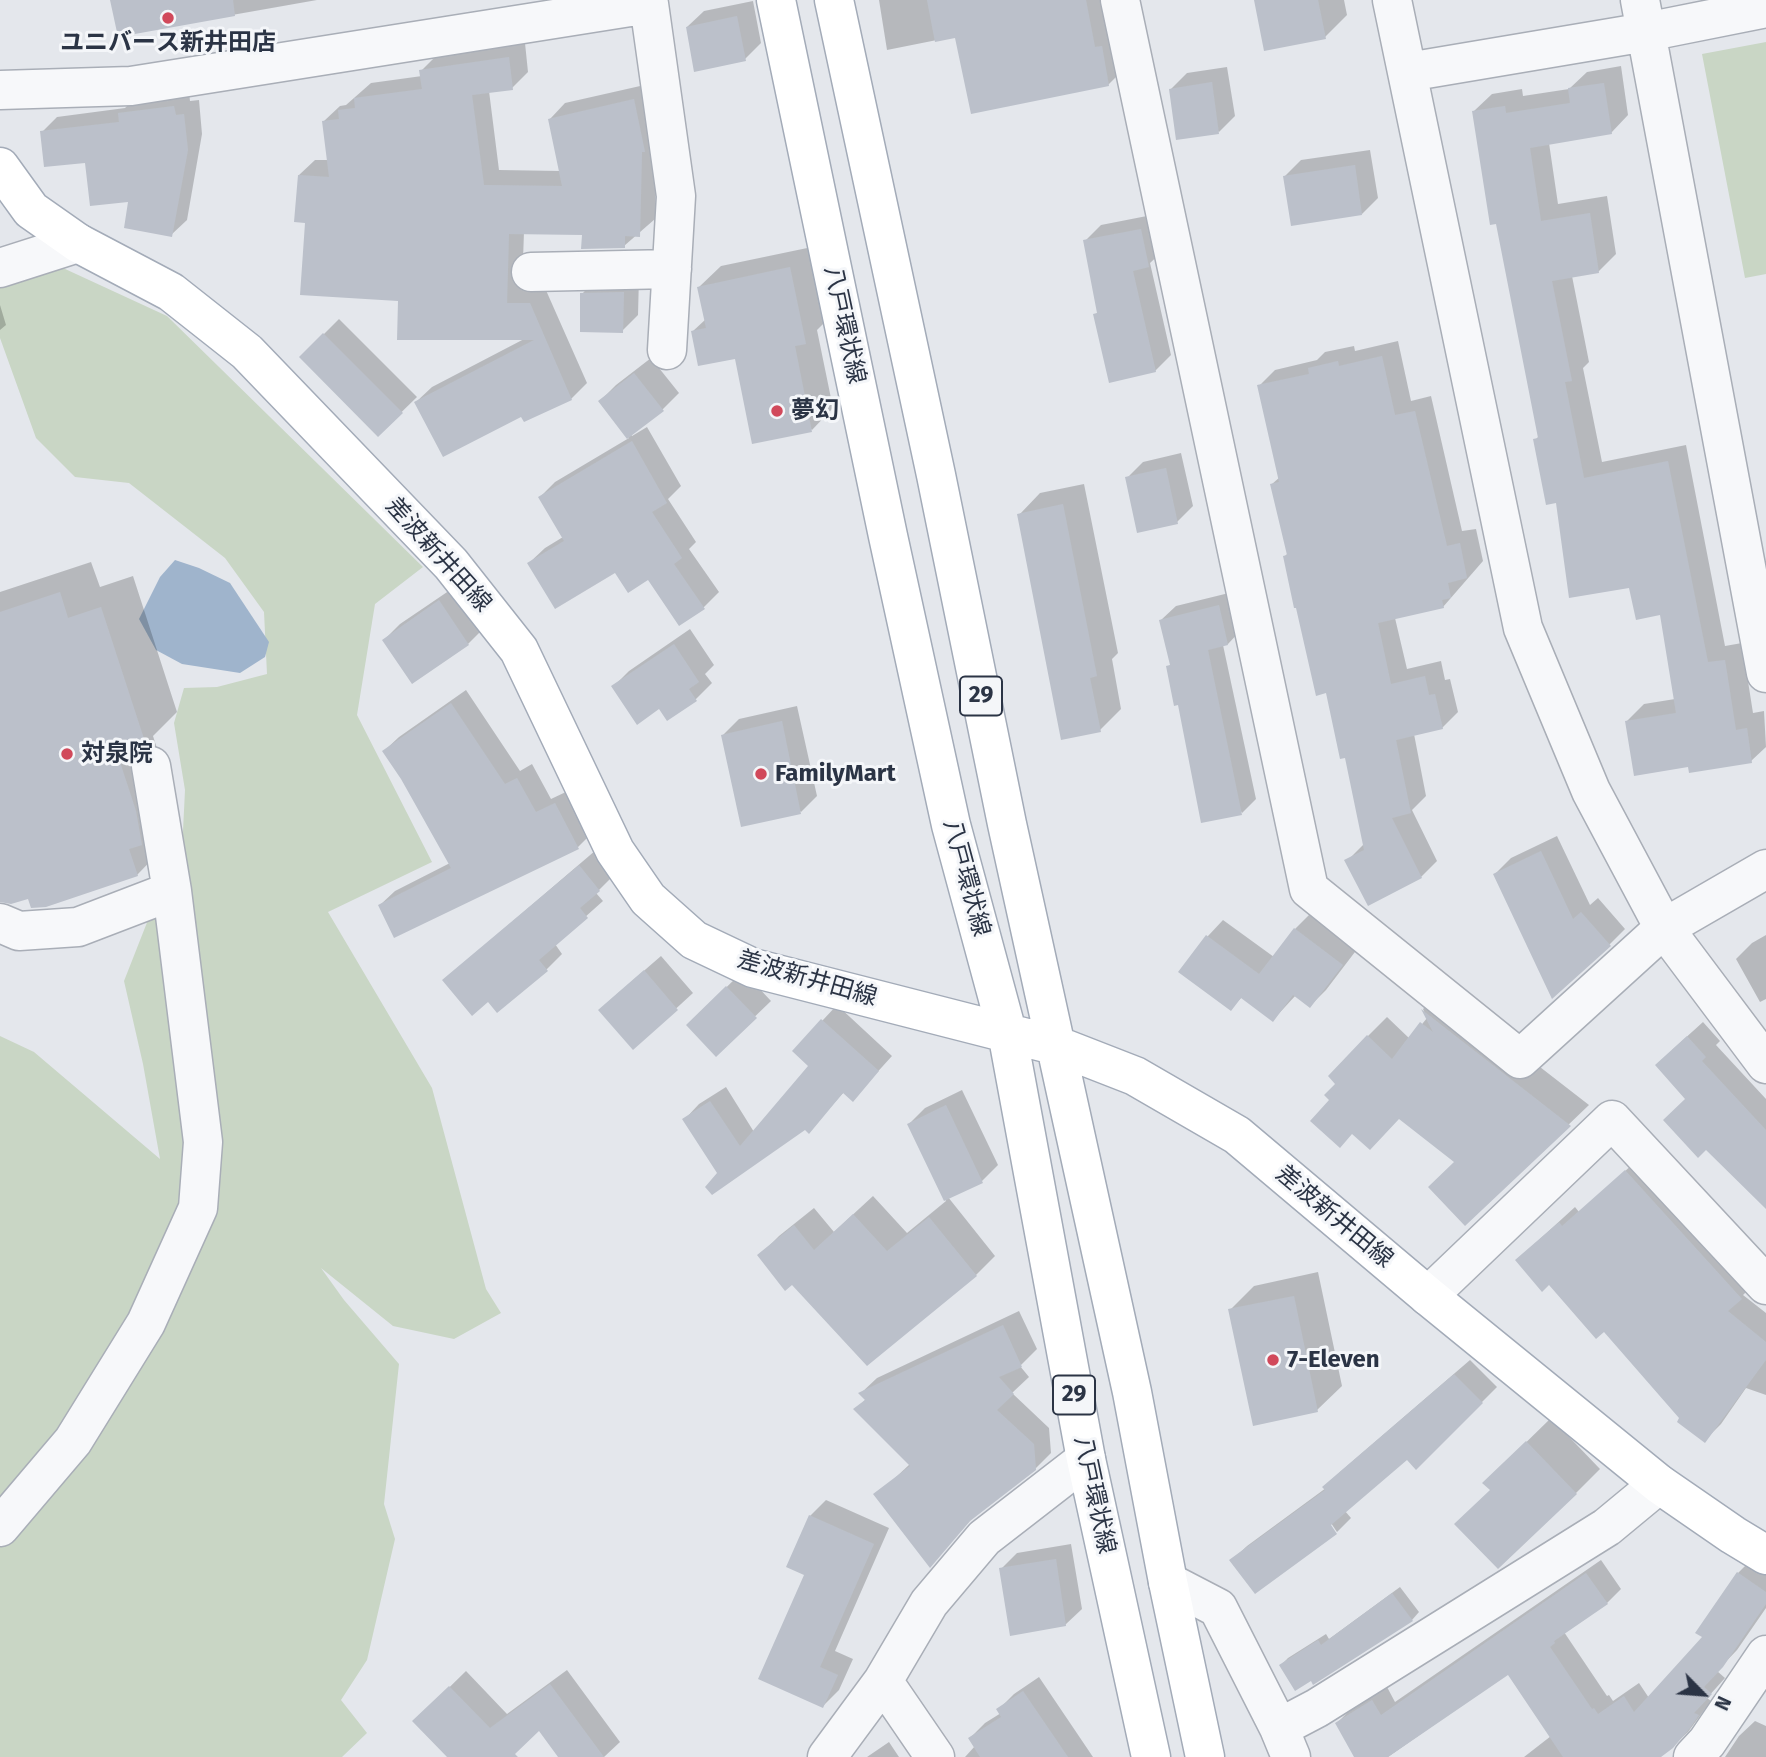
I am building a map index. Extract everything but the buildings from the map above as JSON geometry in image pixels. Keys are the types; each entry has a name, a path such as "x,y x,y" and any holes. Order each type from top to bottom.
{"main road":[{"name":"八戸環状線","path":"776,0 951,825 1007,1032 1086,1459 1151,1757"},
{"name":"八戸環状線","path":"834,0 1007,824 1132,1392 1205,1757"},
{"name":"差波新井田線","path":"0,167 31,211 78,243 171,292 247,352 451,564 519,650 615,851 648,899 694,940 752,968 1058,1046 1135,1076 1237,1135 1427,1296 1659,1484 1766,1555"}],"street":[{"path":"1120,0 1309,889 1520,1059 1664,928 1766,869"},
{"path":"1392,0 1523,628 1591,791 1664,928 1766,1065"},
{"path":"0,90 131,86 649,4 676,196 667,350"},
{"path":"1408,72 1643,16 1766,8"},
{"path":"1643,16 1766,673"},
{"path":"0,268 78,243"},
{"path":"531,272 672,268"},
{"path":"0,1527 73,1441 146,1323 198,1208 203,1142 172,891 151,766"},
{"path":"0,923 19,931 78,927 172,891"},
{"path":"1427,1296 1612,1120 1766,1285"},
{"path":"827,1757 883,1681 929,1603 984,1538 1086,1459"},
{"path":"1168,1582 1218,1608 1285,1742 1317,1708 1608,1527 1659,1484"},
{"path":"1692,1757 1707,1742 1766,1655"},
{"path":"883,1681 935,1757"}],"green space":[{"path":"1766,42 1766,274 1745,278 1702,54"},
{"path":"63,268 167,316 423,567 375,604 357,715 432,862 328,912 432,1088 486,1289 501,1313 454,1339 393,1326 321,1268 344,1300 399,1364 384,1504 395,1539 367,1660 341,1700 367,1733 342,1757 0,1757 0,1036 34,1052 160,1159 143,1064 124,981 183,831 185,790 174,723 184,688 217,687 267,674 264,612 225,558 129,483 75,477 36,438 0,338 0,286"}],"water":[{"path":"175,560 230,583 269,642 265,657 240,673 182,664 156,650 139,619 160,577"}],"place":[{"name":"ユニバース新井田店","path":"168,18"},
{"name":"夢幻","path":"777,411"},
{"name":"対泉院","path":"67,754"},
{"name":"FamilyMart","path":"761,774"},
{"name":"7-Eleven","path":"1273,1360"}]}
